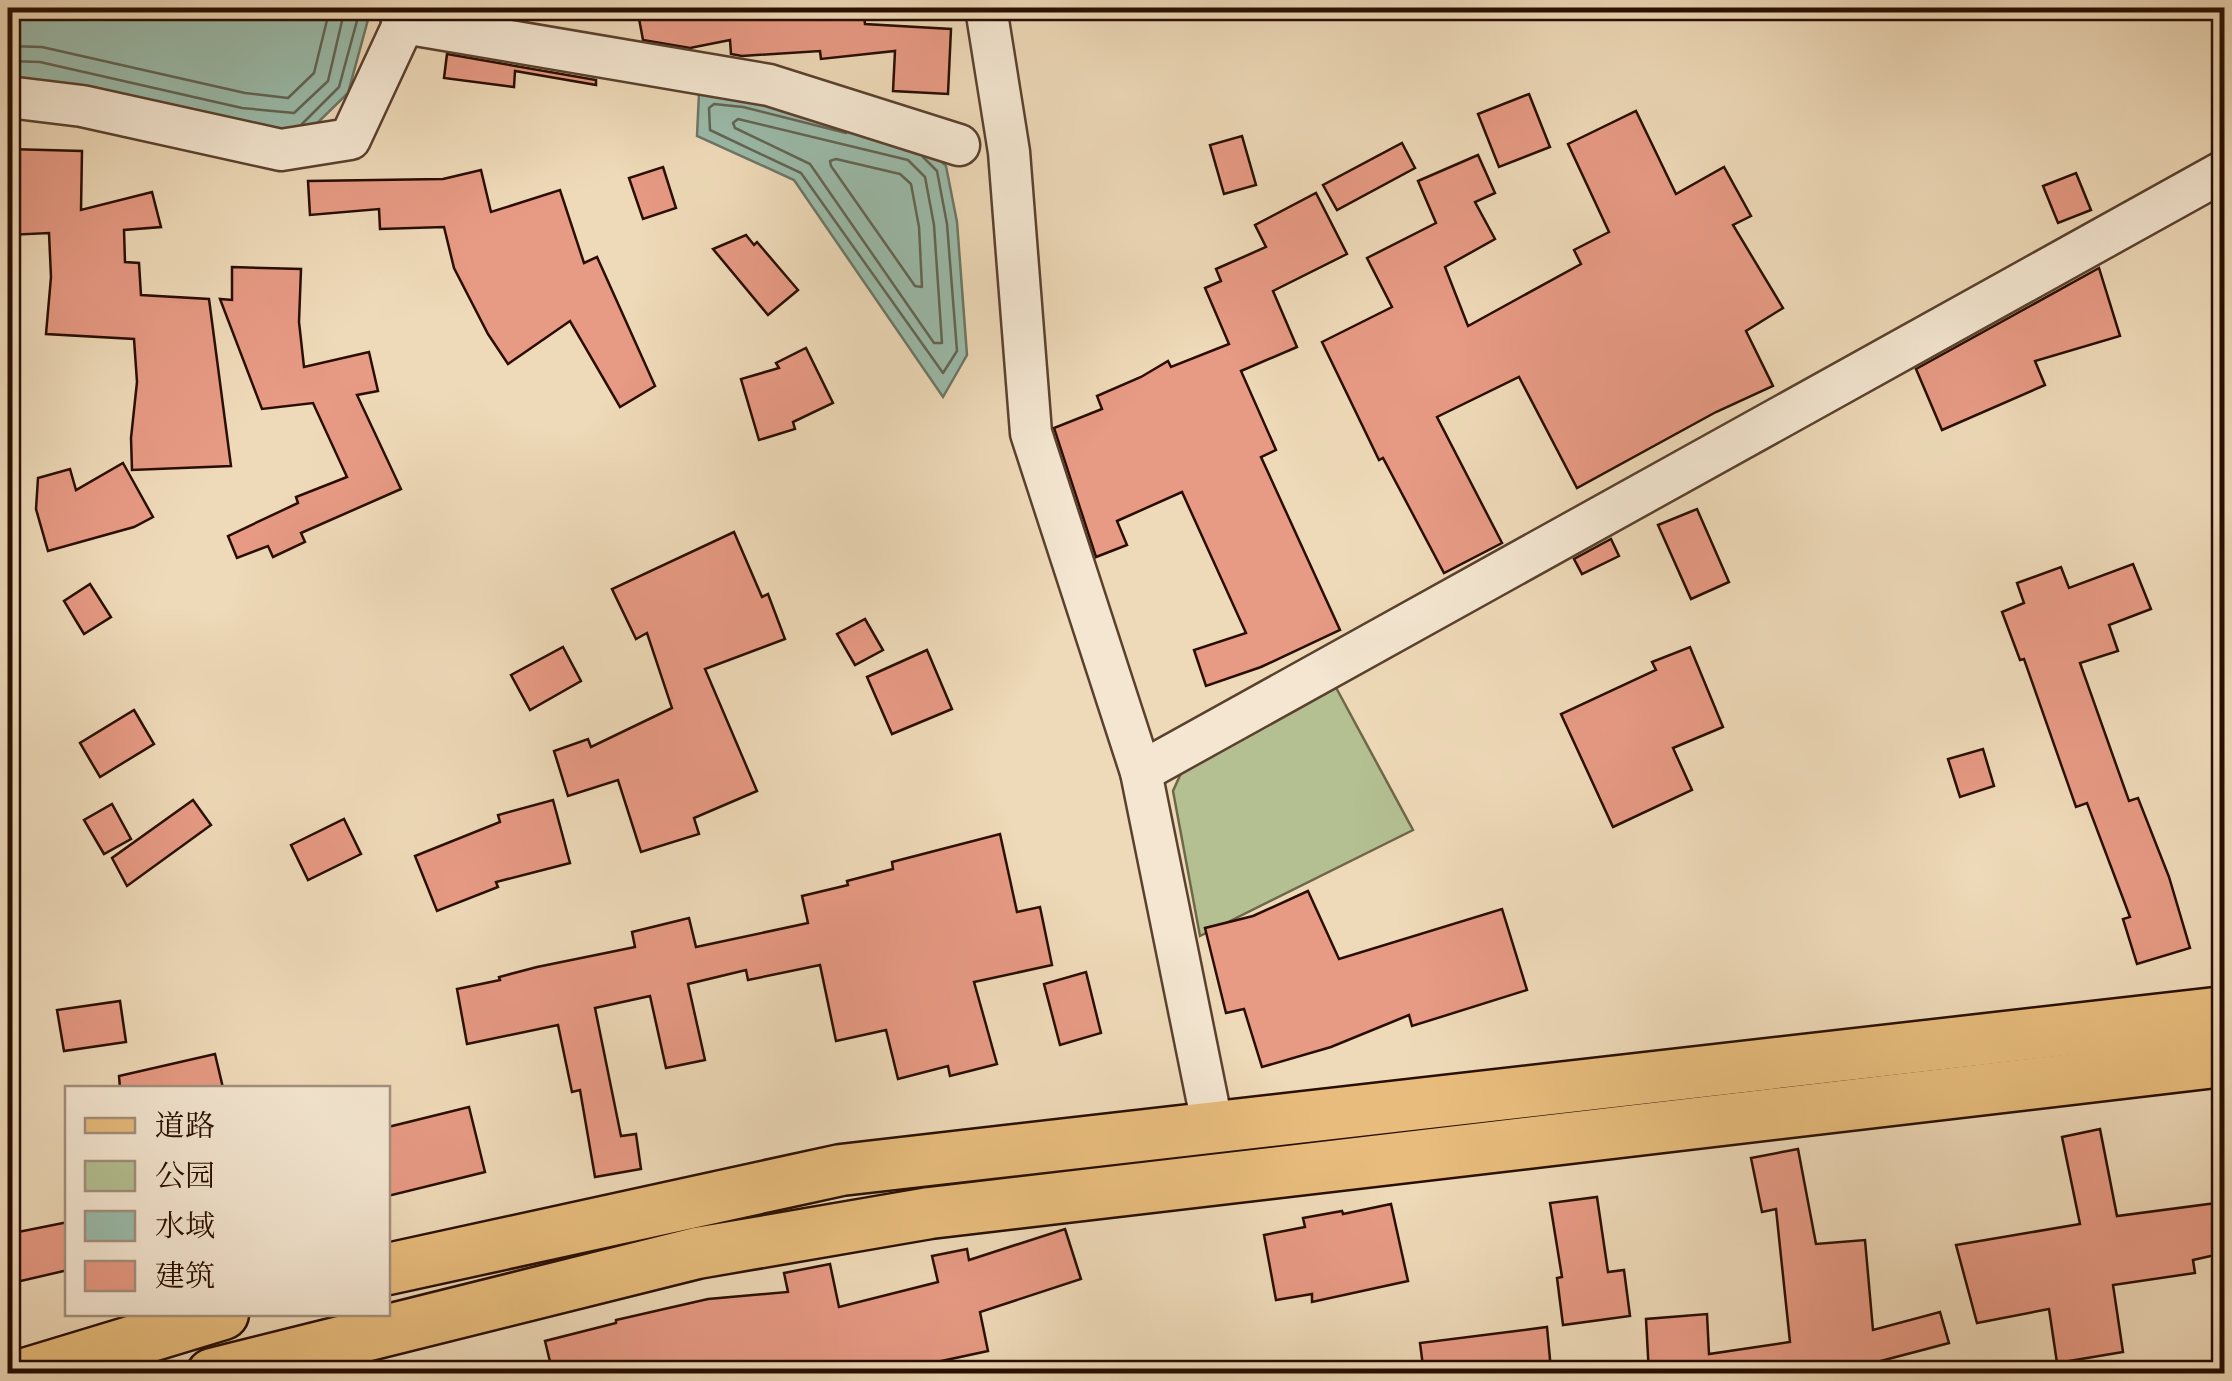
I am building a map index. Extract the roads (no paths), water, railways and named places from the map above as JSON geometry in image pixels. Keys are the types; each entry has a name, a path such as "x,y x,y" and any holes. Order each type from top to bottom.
{"main road":[{"path":"390,1269 841,1170 2224,1012"},
{"path":"212,1374 697,1253 930,1213 2224,1061"},
{"path":"24,1374 216,1316"}],"street":[{"path":"986,8 1008,152 1031,433 1142,772 1214,1128"},
{"path":"8,97 82,106 281,150 350,139 401,16 769,84 959,145"},
{"path":"1142,772 2224,170"}],"water":[{"path":"8,8 367,8 369,16 348,93 303,137 8,84"},
{"path":"699,93 744,97 920,140 946,166 957,222 967,355 943,397 794,180 697,136"}]}
